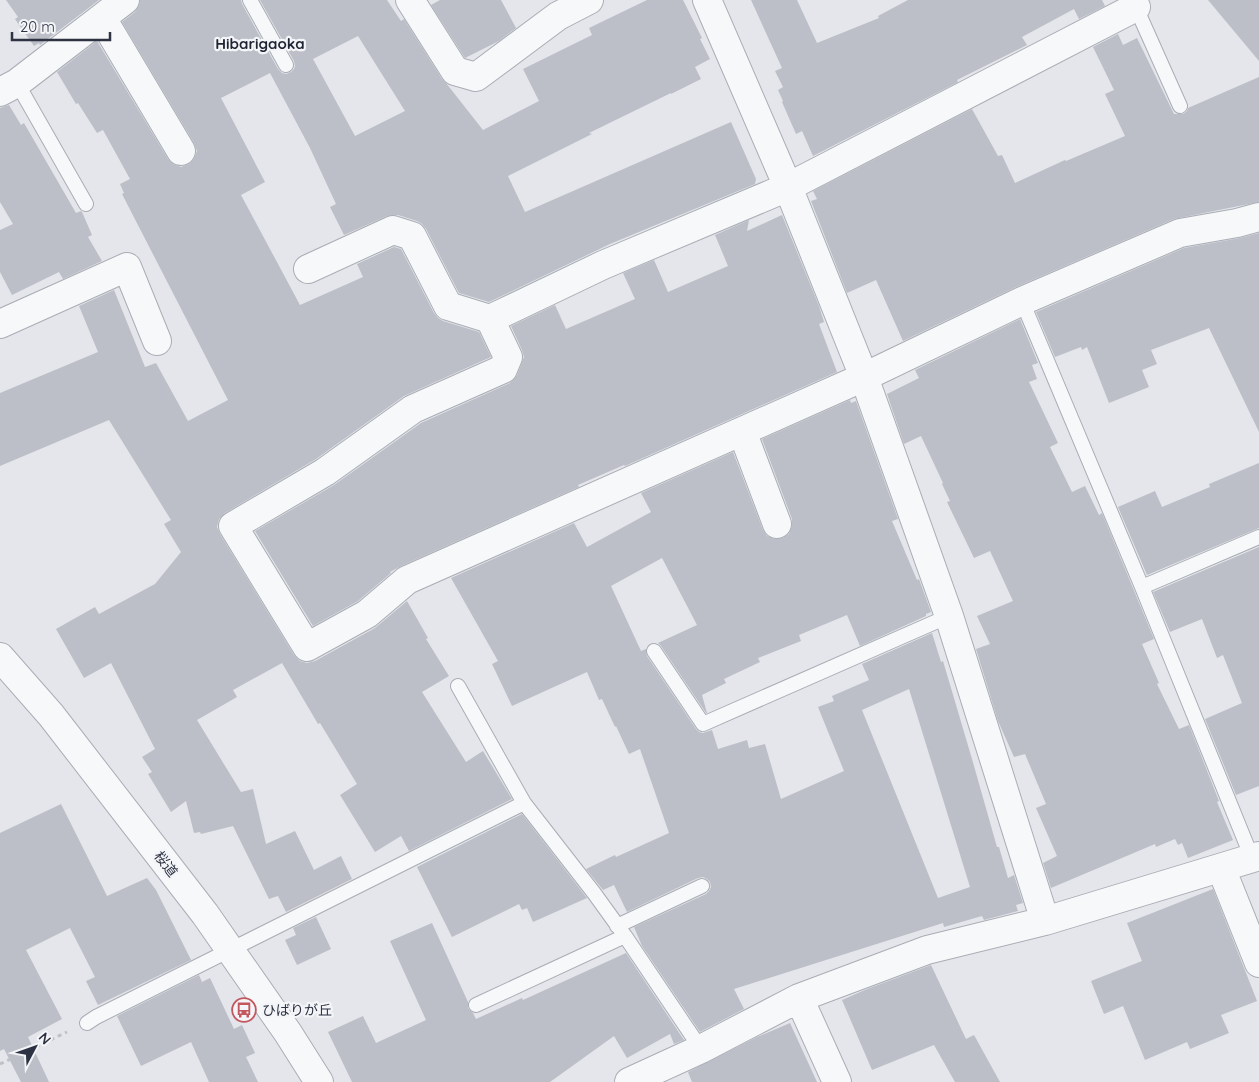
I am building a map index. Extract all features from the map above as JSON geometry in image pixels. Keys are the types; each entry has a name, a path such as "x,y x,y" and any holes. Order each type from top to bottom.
{"street":[{"path":"8,88 125,0"},
{"path":"410,0 456,71 476,77 558,16 589,0"},
{"path":"707,0 788,187 864,377 949,616 1045,922"},
{"path":"308,269 393,230 412,236 448,306 490,319 603,265 788,187 1134,3"},
{"path":"102,18 181,151"},
{"path":"490,319 508,357 503,369 413,409 325,472 233,526 307,647 367,614 407,580 864,377 1022,301 1180,233 1237,223 1259,217"},
{"path":"0,324 127,267 157,341"},
{"path":"742,431 777,524"},
{"name":"桜道","path":"0,658 51,715 205,914 288,1033 318,1082"},
{"path":"629,1082 660,1075 701,1049 799,998 927,950 1045,922 1255,857"},
{"path":"1221,868 1259,962"},
{"path":"799,998 837,1082"}],"lane":[{"path":"250,0 286,65"},
{"path":"1134,3 1180,106"},
{"path":"8,88 86,204"},
{"path":"1022,301 1255,857"},
{"path":"1142,587 1259,537"},
{"path":"654,651 703,724 949,616"},
{"path":"458,686 524,803 621,931 701,1049"},
{"path":"87,1023 524,803"},
{"path":"476,1005 621,931 702,886"}],"path":[{"path":"0,1064 87,1023"}],"building":[{"path":"6,0 99,0 40,45 39,43 34,46 15,19 18,17"},
{"path":"140,0 241,0 278,69 286,74 294,69 294,61 260,0 387,0 401,21 404,19 442,79 483,130 539,101 523,69 592,35 589,28 647,0 683,0 710,59 695,67 701,79 589,133 592,134 508,176 525,212 731,122 756,179 755,184 610,244 489,302 459,293 426,229 417,221 398,215 387,216 344,235 330,207 336,204 310,148 270,73 221,98 265,182 241,195 300,305 363,277 357,264 394,247 401,249 438,318 479,332 491,357 404,396 316,459 225,513 219,519 217,527 220,534 294,655 300,661 307,663 315,661 375,628 407,601 428,638 426,639 449,676 422,692 466,762 483,751 512,799 409,851 401,836 375,852 340,795 357,784 320,723 318,724 282,663 233,690 237,697 197,720 241,792 253,789 266,844 295,831 314,870 341,856 352,879 286,912 278,896 269,899 233,826 201,834 200,832 194,833 186,801 171,812 148,774 152,772 142,757 155,749 111,663 84,678 56,629 95,607 99,614 155,584 181,552 164,524 171,520 109,420 0,466 0,393 98,352 79,306 114,290 145,367 156,363 188,421 228,400 122,194 124,193 120,184 130,179 103,130 97,133 78,103 76,104 57,72 97,41 168,159 173,164 181,167 189,164 194,159 197,151 194,143 122,22 135,12","holes":["358,36 405,111 355,136 313,59"]},
{"path":"440,0 501,0 516,28 499,41 465,58 431,5"},
{"path":"751,0 797,0 817,43 879,18 878,16 908,0 1102,0 1105,6 1079,19 1074,9 1022,37 1027,45 813,156 802,131 796,134 782,102 778,90 783,87 775,71 782,68"},
{"path":"1208,0 1259,0 1259,61"},
{"path":"1118,34 1123,45 1137,38 1174,114 1183,114 1188,108 1259,77 1259,202 1174,219 1016,287 903,341 876,280 847,293 811,201 817,199 813,191 972,109 998,156 1002,155 1015,183 1065,160 1125,136 1105,94 1114,90 1093,47"},
{"path":"9,105 21,125 24,123 76,213 82,212 92,235 88,237 102,261 63,279 59,272 12,295 0,272 0,230 13,224 0,202 0,108"},
{"path":"782,215 819,306 824,322 819,324 837,372 578,485 579,487 401,566 390,572 358,601 313,626 255,531 334,485 421,423 510,383 517,375 524,357 511,326 555,305 566,329 635,299 623,273 654,260 668,292 728,266 715,235 749,220 747,231"},
{"path":"1259,233 1259,432 1209,328 1151,350 1157,364 1142,370 1149,387 1109,403 1087,347 1082,350 1081,347 1055,357 1036,312 1184,248"},
{"path":"1020,319 1038,363 1032,365 1037,379 1029,382 1058,443 1050,447 1072,492 1085,486 1099,515 1102,513 1154,639 1142,644 1159,683 1157,684 1179,729 1189,725 1233,840 1188,858 1182,843 1178,845 1175,839 1156,847 1155,844 1051,888 1043,863 1057,856 1036,808 1046,804 1025,754 1014,757 998,721 976,649 990,644 977,616 1013,601 990,551 974,558 947,502 950,501 943,483 921,436 904,444 887,394 919,378 915,370"},
{"path":"850,400 851,403 856,401 898,519 892,521 917,580 919,579 931,612 860,646 847,615 799,635 801,641 758,658 760,662 724,679 726,683 702,695 706,713 658,643 697,625 662,558 611,586 641,651 646,649 647,656 696,729 703,733 712,730 718,749 747,740 749,748 765,744 781,799 844,771 818,707 834,701 832,696 869,680 862,664 932,633 941,662 943,661 997,847 999,847 1008,878 1014,875 1023,903 1016,905 1018,911 984,920 982,916 944,927 943,923 734,989 744,1009 700,1032 642,946 634,927 706,894 711,887 710,882 703,877 698,878 627,912 614,885 603,890 586,869 669,833 640,749 629,754 602,699 599,700 587,672 512,706 492,664 498,661 451,578 574,523 587,547 651,512 641,493 733,452 763,530 767,536 774,539 783,538 789,534 792,519 762,439","holes":["909,689 970,887 938,898 862,710"]},
{"path":"1259,463 1259,528 1147,575 1118,507 1155,491 1162,507 1210,487 1209,484"},
{"path":"1259,547 1259,786 1236,795 1205,719 1242,703 1223,655 1217,658 1202,619 1170,632 1153,592"},
{"path":"61,804 107,896 147,878 156,890 191,960 98,1005 86,981 95,977 70,928 26,950 62,1019 28,1037 49,1082 21,1082 4,1049 0,1051 0,833"},
{"path":"522,814 587,898 533,922 527,908 522,910 519,904 452,937 417,867"},
{"path":"1213,889 1257,1001 1221,1015 1229,1033 1190,1049 1187,1042 1145,1060 1123,1006 1104,1014 1091,981 1142,961 1127,923"},
{"path":"316,917 331,949 297,965 285,940 296,935 293,928"},
{"path":"432,923 468,1002 468,1008 476,1019 522,998 523,1000 626,953 684,1040 674,1044 670,1034 627,1058 614,1036 550,1082 352,1082 328,1032 363,1016 376,1043 426,1020 390,941"},
{"path":"931,965 966,1039 974,1035 1000,1082 955,1082 934,1045 872,1070 842,1000"},
{"path":"199,975 202,982 210,978 234,1029 242,1025 255,1053 246,1057 258,1082 209,1082 191,1042 141,1066 117,1016"},
{"path":"790,1023 817,1082 692,1082 688,1072 757,1037"}],"place":[{"name":"ひばりが丘","path":"244,1010"}],"district":[{"name":"Hibarigaoka","path":"260,43"}]}
